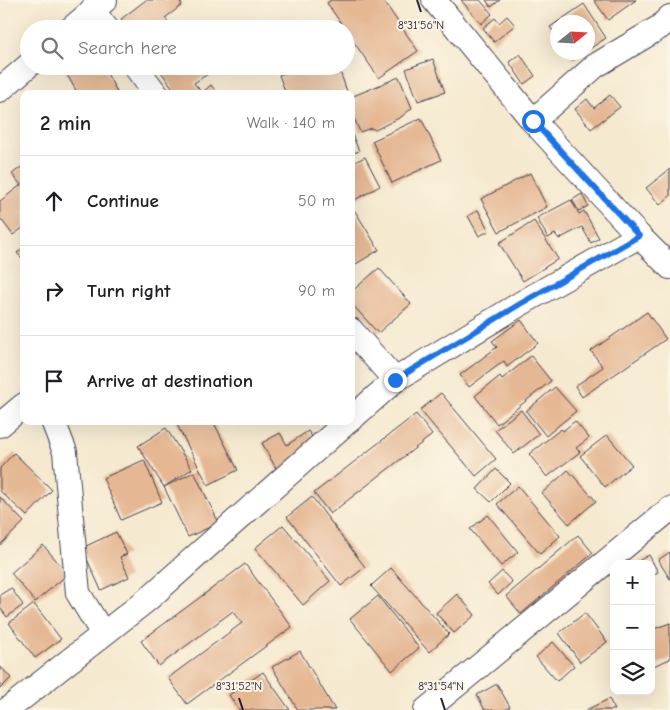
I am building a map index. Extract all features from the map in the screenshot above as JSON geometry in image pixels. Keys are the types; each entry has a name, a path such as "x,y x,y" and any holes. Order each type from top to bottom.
{"street":[{"path":"434,0 533,121 670,267"},
{"path":"82,20 99,5 104,20"},
{"path":"533,121 596,66 660,27 670,17"},
{"path":"0,90 20,73"},
{"path":"142,75 153,90"},
{"path":"355,415 395,380 520,304 639,236"},
{"path":"355,335 395,380"},
{"path":"2,420 20,408"},
{"path":"54,425 64,452 78,593 104,634"},
{"path":"7,710 148,599 344,425"},
{"path":"426,710 670,509"}],"building":[{"path":"146,0 179,0 182,5 165,18 167,20 121,19"},
{"path":"331,0 383,0 418,51 379,78 355,44 355,20 339,20 327,3"},
{"path":"461,0 480,0 492,14 481,24"},
{"path":"486,0 500,0 491,7"},
{"path":"594,0 636,0 608,20"},
{"path":"584,4 591,15 568,15"},
{"path":"507,16 515,25 494,42 483,28 495,18 499,23"},
{"path":"595,21 606,38 595,45"},
{"path":"520,54 535,76 524,84 509,62"},
{"path":"433,59 445,92 418,101 406,69"},
{"path":"67,75 108,75 116,90 76,90"},
{"path":"163,75 206,75 194,83 200,90 174,90"},
{"path":"279,75 341,75 347,90 285,90"},
{"path":"399,77 412,108 401,117 375,130 371,128 360,132 355,120 355,95"},
{"path":"211,85 215,90 205,90"},
{"path":"610,95 620,107 591,129 575,109 587,99 594,108"},
{"path":"421,118 441,160 392,183 372,141"},
{"path":"355,142 359,151 355,152"},
{"path":"365,157 380,186 355,200 355,162"},
{"path":"20,168 20,184 12,174"},
{"path":"670,169 670,196 660,205 646,188"},
{"path":"530,173 547,207 499,232 481,199"},
{"path":"20,186 20,230 13,235 0,218 0,201"},
{"path":"582,194 588,206 579,211 572,200"},
{"path":"571,200 579,214 584,211 599,238 591,243 582,227 559,239 555,234 548,238 537,218"},
{"path":"478,210 489,231 479,236 468,216"},
{"path":"355,211 379,250 355,265"},
{"path":"534,221 558,259 523,281 499,243"},
{"path":"379,268 411,304 378,333 355,307 355,289"},
{"path":"647,312 666,339 582,397 575,386 603,367 591,351"},
{"path":"521,320 538,343 507,367 504,361 469,387 460,375 497,347 492,341"},
{"path":"531,356 551,381 497,424 475,396 500,376 502,379"},
{"path":"555,387 576,411 546,436 526,411"},
{"path":"441,393 496,459 476,476 420,410"},
{"path":"521,410 539,434 514,454 495,430"},
{"path":"416,414 432,435 330,514 314,493"},
{"path":"575,421 589,438 576,448 580,452 547,477 529,454 561,429 563,431"},
{"path":"177,425 215,425 238,470 208,485"},
{"path":"166,428 192,469 164,487 138,446"},
{"path":"308,431 318,445 278,472 262,443 280,433 287,445"},
{"path":"607,435 632,465 605,487 580,456"},
{"path":"14,453 52,490 27,516 0,491 0,468"},
{"path":"144,460 162,502 121,520 103,478"},
{"path":"496,469 510,483 491,502 477,489"},
{"path":"568,470 596,501 569,524 542,493"},
{"path":"194,472 219,523 188,537 164,487"},
{"path":"518,486 560,536 540,554 497,504"},
{"path":"0,497 24,522 0,545"},
{"path":"312,497 365,567 341,586 287,517"},
{"path":"488,515 518,552 501,566 470,529"},
{"path":"283,525 330,581 303,605 255,548"},
{"path":"116,532 127,554 120,557 129,577 101,590 82,548"},
{"path":"578,535 593,553 521,614 506,596"},
{"path":"43,545 68,574 35,602 11,573"},
{"path":"670,552 670,579 658,560"},
{"path":"649,555 652,560 640,560"},
{"path":"245,564 292,627 187,704 168,678 242,623 233,611 159,666 141,641"},
{"path":"391,568 449,634 429,652 371,586"},
{"path":"502,571 512,582 498,595 488,584"},
{"path":"11,588 23,605 7,617 0,608 0,595"},
{"path":"457,594 475,615 454,633 436,613"},
{"path":"378,596 419,648 392,671 350,619"},
{"path":"34,604 61,639 35,658 9,623"},
{"path":"585,613 607,642 580,662 559,633"},
{"path":"670,623 670,659 655,665 655,650 655,629"},
{"path":"553,642 574,666 557,681 536,657"},
{"path":"300,651 335,710 298,710 272,667"},
{"path":"0,666 11,678 0,689"},
{"path":"263,672 290,710 239,710 229,695"},
{"path":"497,684 510,707 504,710 485,710 477,695"},
{"path":"609,699 615,710 586,710"}],"route":[{"path":"395,380 520,304 639,236 533,121"}]}
